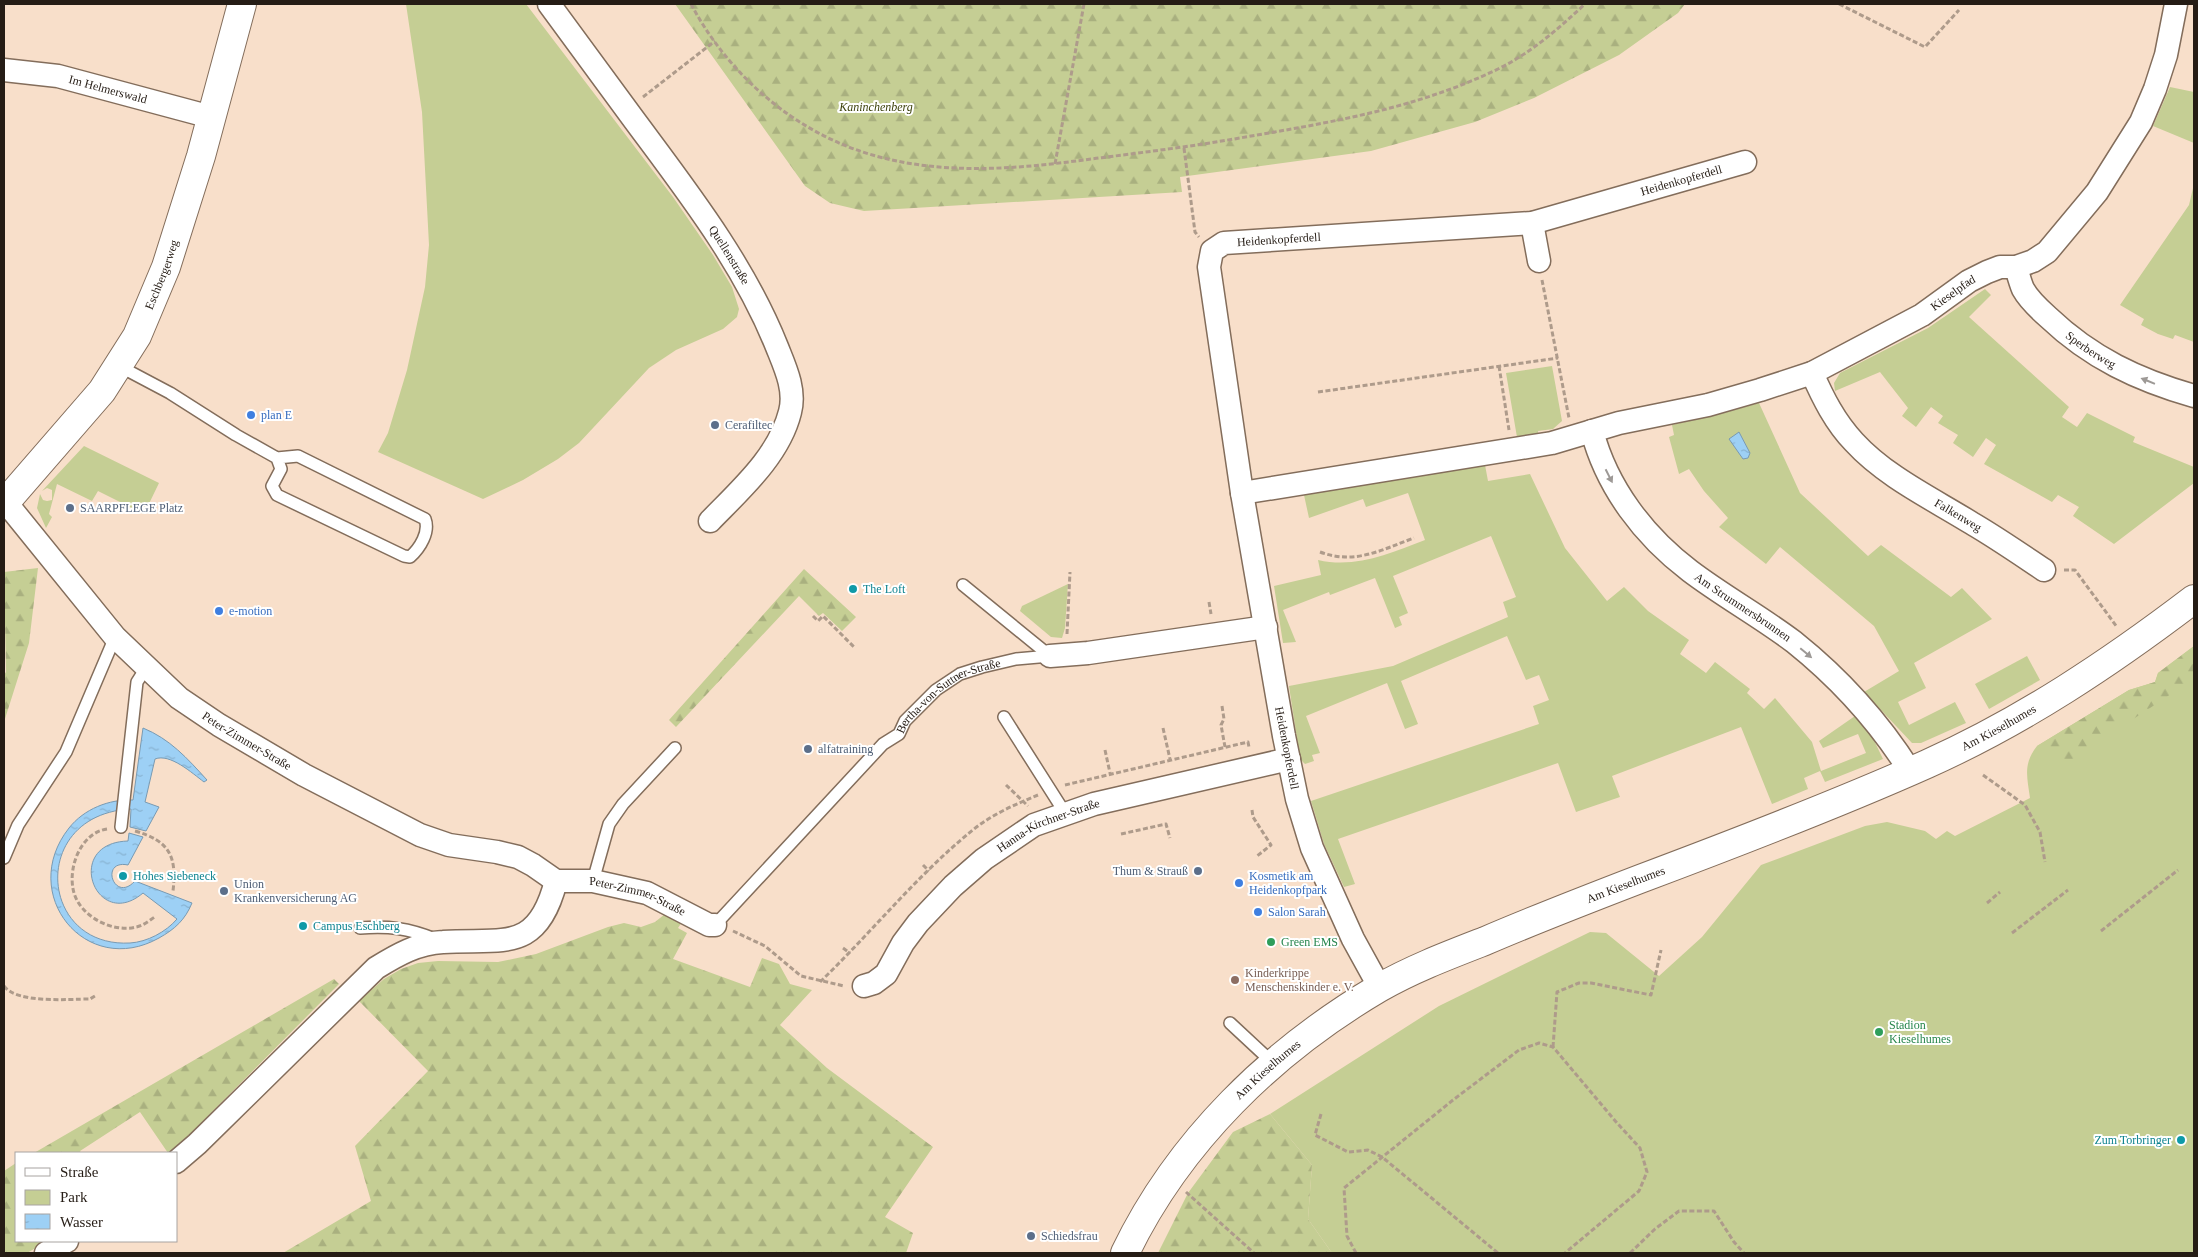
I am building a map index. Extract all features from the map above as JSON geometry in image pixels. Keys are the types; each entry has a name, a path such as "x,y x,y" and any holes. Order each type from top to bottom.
{"street":[{"name":"Eschbergerweg","path":"4,502 102,391 137,336 166,267 201,156 242,4"},
{"name":"Quellenstraße","path":"549,4 687,192 752,292 775,342 792,389 790,412 774,449 755,473 710,521"},
{"name":"Kieselpfad","path":"1582,434 1708,405 1812,373 1922,315 1969,280 2000,267 2016,267 2033,261 2047,252 2097,192 2141,122 2155,89 2166,55 2176,4"},
{"name":"Im Helmerswald","path":"4,70 58,76 211,117"},
{"name":"Heidenkopferdell","path":"1380,988 1353,939 1312,848 1297,799 1242,493 1209,267 1212,251 1224,243 1234,242 1532,223 1745,162"},
{"path":"1532,223 1539,261"},
{"name":"Sperberweg","path":"2016,267 2022,288 2030,300 2078,343 2102,360 2132,374 2168,389 2194,396"},
{"name":"Falkenweg","path":"1812,373 1841,426 1855,443 1874,460 1916,490 2044,570"},
{"path":"1242,493 1552,443 1582,434"},
{"name":"Am Strummersbrunnen","path":"1582,434 1599,454 1609,478 1645,529 1666,551 1691,572 1793,642 1818,664 1876,722 1910,771"},
{"name":"Peter-Zimmer-Straße","path":"4,502 115,637 179,698 220,725 343,795 420,835 449,845 497,852 518,858 533,865 556,881 593,881 647,892 709,926 715,925"},
{"name":"Am Kieselhumes","path":"1125,1253 1147,1210 1169,1177 1217,1116 1273,1063 1340,1013 1380,988 1412,972 1552,913 1665,870 1910,771 1982,738 2038,707 2131,647 2194,599"},
{"name":"Bertha-von-Suttner-Straße","path":"1050,656 1088,654 1266,627"},
{"name":"Hanna-Kirchner-Straße","path":"864,986 874,983 886,974 903,942 920,919 970,870 1012,839 1042,821 1103,802 1289,760"},
{"path":"178,1160 198,1144 376,968 396,956 415,948 442,942 489,942 516,939 535,927 545,913 556,881"}],"lane":[{"path":"119,366 170,393 236,436 277,458 298,456 425,519 426,531 420,546 410,556 404,556 277,495 272,486 281,469 277,458"},
{"path":"963,585 1050,656"},
{"path":"4,858 18,825 66,752 115,637"},
{"name":"Bertha-von-Suttner-Straße","path":"715,925 883,744 899,734 905,721 936,690 960,674 982,666 1016,659 1050,656"},
{"path":"122,827 137,682 146,668"},
{"path":"1004,717 1064,813"},
{"path":"593,881 609,824 622,804 675,748"},
{"path":"360,928 388,926 415,931 442,942"},
{"path":"1230,1023 1273,1063"}],"path":[{"path":"691,4 714,41 747,80 783,113 829,139 868,154 908,164 978,169 1055,164 1184,148 1330,124 1424,100 1499,69 1527,53 1555,32 1585,4"},
{"path":"1055,164 1084,4"},
{"path":"1839,4 1926,47 1959,10"},
{"path":"627,110 714,41"},
{"path":"1184,148 1195,232 1212,251"},
{"path":"1539,261 1558,358 1582,434"},
{"path":"1318,392 1558,358"},
{"path":"1500,366 1512,449"},
{"path":"1320,552 1334,557 1360,557 1414,538"},
{"path":"2044,570 2075,570 2119,630"},
{"path":"1068,635 1070,572"},
{"path":"813,616 818,621 823,616 856,648"},
{"path":"1222,706 1224,719 1221,725 1225,747"},
{"path":"1163,728 1170,759"},
{"path":"1105,750 1110,773"},
{"path":"1983,775 2025,805 2040,832 2045,862"},
{"path":"1006,785 1042,821"},
{"path":"1252,810 1270,845 1256,856"},
{"path":"1121,834 1166,824 1170,838"},
{"path":"156,916 136,927 109,927 86,912 74,894 73,869 81,847 100,830 122,827 137,831 164,844 172,857 175,874 173,891"},
{"path":"923,865 929,871"},
{"path":"2102,931 2178,870"},
{"path":"2012,934 2068,890"},
{"path":"1987,903 2000,892"},
{"path":"715,925 747,936 765,946 801,976 858,988 864,986"},
{"path":"843,948 850,953"},
{"path":"1553,1047 1557,992 1579,983 1591,982 1651,995 1661,950"},
{"path":"4,986 7,991 30,998 90,999 95,996"},
{"path":"1356,1253 1347,1236 1344,1188 1519,1050 1539,1043 1553,1047 1640,1148 1647,1172 1639,1190 1565,1253"},
{"path":"1321,1114 1315,1135 1348,1152 1368,1150 1382,1157 1498,1253"},
{"path":"1169,1177 1254,1253"},
{"path":"1630,1253 1656,1229 1679,1212 1705,1211 1714,1211 1734,1242 1744,1253"}],"green space":[{"path":"406,4 526,4 673,197 713,255 732,287 739,309 737,317 723,329 676,350 649,368 579,443 558,459 523,480 483,499 378,452 388,433 407,370 425,287 429,245 422,112"},
{"name":"Kaninchenberg","path":"675,4 1685,4 1678,13 1619,55 1534,98 1475,122 1371,151 1180,177 1182,192 864,211 830,203 805,186"},
{"path":"2170,87 2194,92 2194,143 2153,126"},
{"path":"2194,184 2194,342 2175,335 2173,339 2158,334 2141,325 2144,319 2120,305 2189,205"},
{"path":"1985,289 1991,295 1969,317 2069,407 2062,417 2077,427 2087,413 2135,437 2133,442 2194,467 2194,483 2114,544 2073,516 2079,507 2058,495 2052,502 1984,464 1996,445 1986,438 1973,457 1953,443 1958,435 1938,423 1943,416 1931,407 1916,427 1902,416 1908,408 1880,372 1835,391 1834,383 1840,373 1928,328"},
{"path":"1552,366 1562,421 1553,429 1538,431 1539,439 1518,443 1506,373"},
{"path":"1759,403 1800,493 1868,556 1881,545 1951,597 1962,588 1992,619 1914,663 1926,688 1898,702 1909,725 1955,702 1966,723 1921,743 1912,743 1864,692 1899,671 1874,626 1780,547 1766,564 1719,527 1728,518 1704,491 1689,469 1679,474 1669,437 1674,435 1672,425"},
{"path":"84,446 159,483 144,514 98,491 92,501 57,484 49,514 52,517 46,528 37,508 40,494 43,500 52,500 52,490 47,488 42,491"},
{"path":"1485,465 1488,481 1530,474 1565,548 1607,601 1624,587 1648,611 1689,640 1680,654 1706,673 1715,662 1750,689 1747,693 1764,709 1775,698 1812,742 1821,771 1866,753 1858,734 1823,748 1819,741 1855,716 1869,730 1883,759 1825,782 1820,771 1804,778 1808,789 1772,804 1741,727 1612,776 1620,797 1576,812 1558,763 1338,839 1355,884 1344,887 1324,844 1311,801 1539,724 1533,706 1549,700 1539,675 1526,680 1507,636 1401,681 1418,724 1405,729 1387,683 1306,716 1320,753 1312,755 1314,761 1305,764 1300,759 1289,686 1393,666 1508,617 1503,602 1516,597 1491,536 1393,576 1408,613 1399,617 1402,625 1395,628 1375,578 1330,595 1329,592 1283,610 1296,642 1283,643 1274,586 1321,575 1318,560 1332,562 1359,561 1386,554 1425,540 1408,493 1366,507 1363,499 1309,518 1304,495"},
{"path":"38,568 29,643 4,722 4,675 6,672 4,572"},
{"path":"804,569 856,617 842,631 823,613 819,616 799,596 676,727 669,720"},
{"path":"1068,584 1065,628 1062,638 1051,637 1020,611 1022,606"},
{"name":"Stadion Kieselhumes","path":"2194,646 2194,1253 1332,1253 1308,1219 1312,1165 1270,1114 1439,1006 1590,932 1606,933 1659,976 1702,937 1761,865 1865,826 1887,822 1925,831 1936,839 1947,831 1955,836 2030,798 2027,770 2037,746 2129,690 2155,682 2158,673"},
{"path":"2194,646 2194,679 2068,762 2037,746 2129,690 2155,682 2158,673"},
{"path":"2027,656 2040,680 1989,709 1975,684"},
{"path":"665,914 682,922 678,928 687,933 673,959 750,987 762,958 779,964 790,984 812,990 780,1025 827,1068 933,1147 885,1217 913,1233 906,1253 283,1253 371,1201 355,1146 428,1071 359,1001 384,979 401,969 418,963 438,961 498,962 536,954 608,927 624,923 641,927 655,922"},
{"path":"334,979 339,984 189,1135 169,1152 140,1112 80,1152 36,1152"},
{"path":"1270,1114 1312,1165 1308,1219 1332,1253 1158,1253 1188,1193 1233,1132"},
{"path":"15,1164 15,1242 46,1242 27,1253 4,1253 4,1171"}],"water":[{"path":"1739,432 1750,453 1748,458 1743,459 1729,439"},
{"path":"143,728 170,743 207,780 204,782 174,761 161,758 155,759 145,802 159,807 146,831 130,827 131,809 98,816 75,833 62,855 58,880 63,904 77,925 99,939 130,943 143,941 156,936 177,919 143,893 126,902 112,902 100,895 93,883 91,869 96,856 108,845 128,841 129,833 143,837 128,865 119,865 114,868 112,873 116,884 121,887 127,887 135,881 192,903 179,924 159,938 132,948 107,947 85,939 67,923 55,903 51,879 55,853 69,828 82,815 106,803 133,800"}],"place":[{"name":"plan E","path":"251,415"},
{"name":"Cerafiltec","path":"715,425"},
{"name":"SAARPFLEGE Platz","path":"70,508"},
{"name":"The Loft","path":"853,589"},
{"name":"e-motion","path":"219,611"},
{"name":"alfatraining","path":"808,749"},
{"name":"Thum & Strauß","path":"1198,871"},
{"name":"Hohes Siebeneck","path":"123,876"},
{"name":"Kosmetik am Heidenkopfpark","path":"1239,883"},
{"name":"Union Krankenversicherung AG","path":"224,891"},
{"name":"Salon Sarah","path":"1258,912"},
{"name":"Campus Eschberg","path":"303,926"},
{"name":"Green EMS","path":"1271,942"},
{"name":"Kinderkrippe Menschenskinder e. V.","path":"1235,980"},
{"name":"Stadion Kieselhumes","path":"1879,1032"},
{"name":"Zum Torbringer","path":"2181,1140"},
{"name":"Schiedsfrau","path":"1031,1236"}]}
